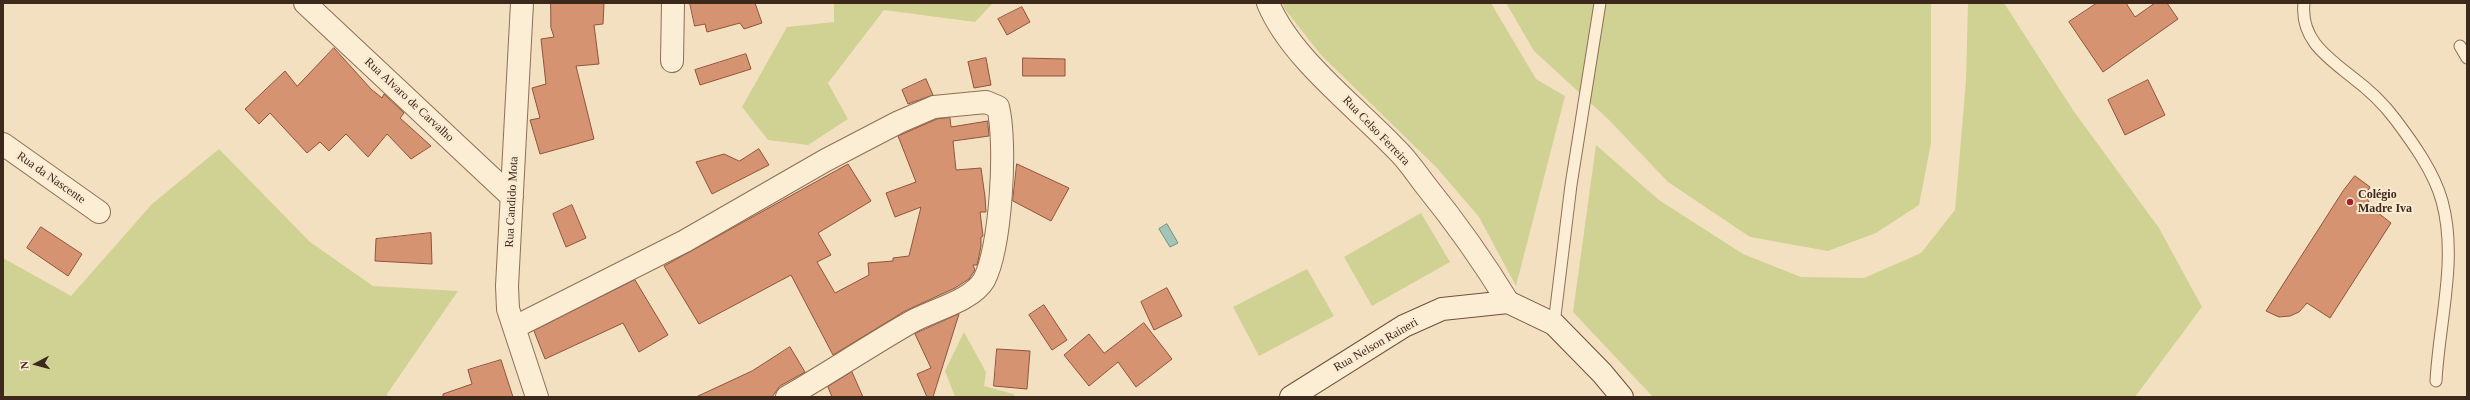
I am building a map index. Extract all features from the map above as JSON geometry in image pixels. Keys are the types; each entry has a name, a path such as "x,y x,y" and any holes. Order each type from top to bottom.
{"street":[{"name":"Rua Alvaro de Carvalho","path":"305,3 512,197"},
{"name":"Rua Candido Mota","path":"522,3 507,286 508,309 515,327 536,397"},
{"path":"672,61 673,3"},
{"name":"Rua Celso Ferreira","path":"1268,3 1275,21 1302,54 1340,95 1401,154 1482,260 1508,302"},
{"path":"515,327 685,241 826,160 899,122 934,106 986,102 998,107 1002,122 1000,192 994,248 983,281 966,297 911,322 787,397"},
{"name":"Rua da Nascente","path":"3,144 99,212"},
{"path":"1508,302 1554,324 1602,373 1622,397"},
{"name":"Rua Nelson Raineri","path":"1290,397 1404,326 1442,309 1508,302"}],"lane":[{"path":"1554,324 1571,185 1600,3"},
{"path":"2304,3 2305,27 2312,40 2323,55 2366,88 2395,119 2430,172 2442,199 2446,220 2447,273 2436,381"},
{"path":"2460,46 2467,58"}],"green space":[{"path":"834,3 993,3 975,22 884,10 828,83 848,119 808,145 768,140 742,107 787,27 834,22"},
{"path":"1283,3 1491,3 1536,79 1565,96 1516,286 1479,217 1437,168 1321,55 1284,8"},
{"path":"1506,3 1931,3 1931,143 1919,205 1876,233 1828,251 1750,237 1668,182 1608,119 1534,51"},
{"path":"1968,3 2004,3 2073,110 2159,228 2202,307 2135,397 1653,397 1573,312 1596,145 1659,200 1743,254 1801,277 1864,278 1921,253 1955,210 1966,81"},
{"path":"219,149 310,242 373,286 458,291 387,394 388,397 3,397 3,258 71,296 152,204"},
{"path":"1421,213 1450,262 1372,306 1344,257"},
{"path":"1307,269 1334,316 1259,356 1233,307"},
{"path":"964,332 986,372 984,386 1013,394 1016,397 955,397 945,371"}],"shaded area":[{"path":"1167,224 1178,243 1170,247 1159,229"}],"building":[{"path":"551,3 604,3 603,24 594,25 599,64 576,66 594,139 540,154 530,120 540,118 532,88 546,84 541,39 554,37 551,28"},
{"path":"690,3 755,3 762,23 744,29 740,23 707,32 705,24 695,26"},
{"path":"2097,3 2126,3 2135,17 2155,3 2167,3 2178,19 2103,72 2069,22"},
{"path":"1022,7 1030,22 1007,35 998,19"},
{"path":"334,48 371,89 382,98 384,94 404,113 400,118 431,146 411,159 387,134 368,157 346,134 329,151 320,142 307,153 270,113 259,124 245,109 285,71 297,86"},
{"path":"746,54 751,69 700,85 695,70"},
{"path":"986,58 991,85 974,88 968,62"},
{"path":"1023,58 1065,59 1065,76 1023,76"},
{"path":"926,79 933,95 908,104 902,90"},
{"path":"2148,80 2165,115 2125,135 2108,100"},
{"path":"950,118 951,127 988,121 989,136 953,141 956,170 981,168 985,197 986,212 980,212 983,236 981,237 981,246 977,265 973,265 975,270 969,279 955,288 905,311 833,355 791,275 699,324 664,266 848,164 871,201 818,233 831,255 817,262 835,293 869,275 868,263 893,261 893,258 909,256 921,207 895,217 886,193 916,182 898,136 937,119"},
{"path":"759,149 769,165 712,194 696,162 724,154 739,161"},
{"path":"1017,164 1069,188 1051,221 1013,201"},
{"path":"2355,176 2370,187 2365,195 2373,209 2391,223 2330,318 2307,303 2299,312 2290,316 2279,317 2266,311 2343,191"},
{"path":"572,205 586,238 566,247 553,214"},
{"path":"41,227 82,254 68,276 27,248"},
{"path":"431,233 432,264 375,261 376,239"},
{"path":"635,280 668,335 639,352 623,323 545,359 534,331"},
{"path":"1167,288 1182,316 1154,330 1141,302"},
{"path":"1044,305 1067,340 1052,350 1029,315"},
{"path":"959,314 933,397 927,397 917,374 931,368 915,334"},
{"path":"1144,323 1172,359 1136,387 1118,362 1089,386 1064,355 1089,334 1104,353"},
{"path":"790,347 805,372 780,386 772,397 696,397 752,371"},
{"path":"997,349 1030,351 1027,389 994,386"},
{"path":"501,360 513,397 443,397 443,394 472,384 468,370"},
{"path":"852,372 863,397 832,397 828,387"}],"place":[{"name":"Colégio Madre Iva","path":"2350,202"}]}
